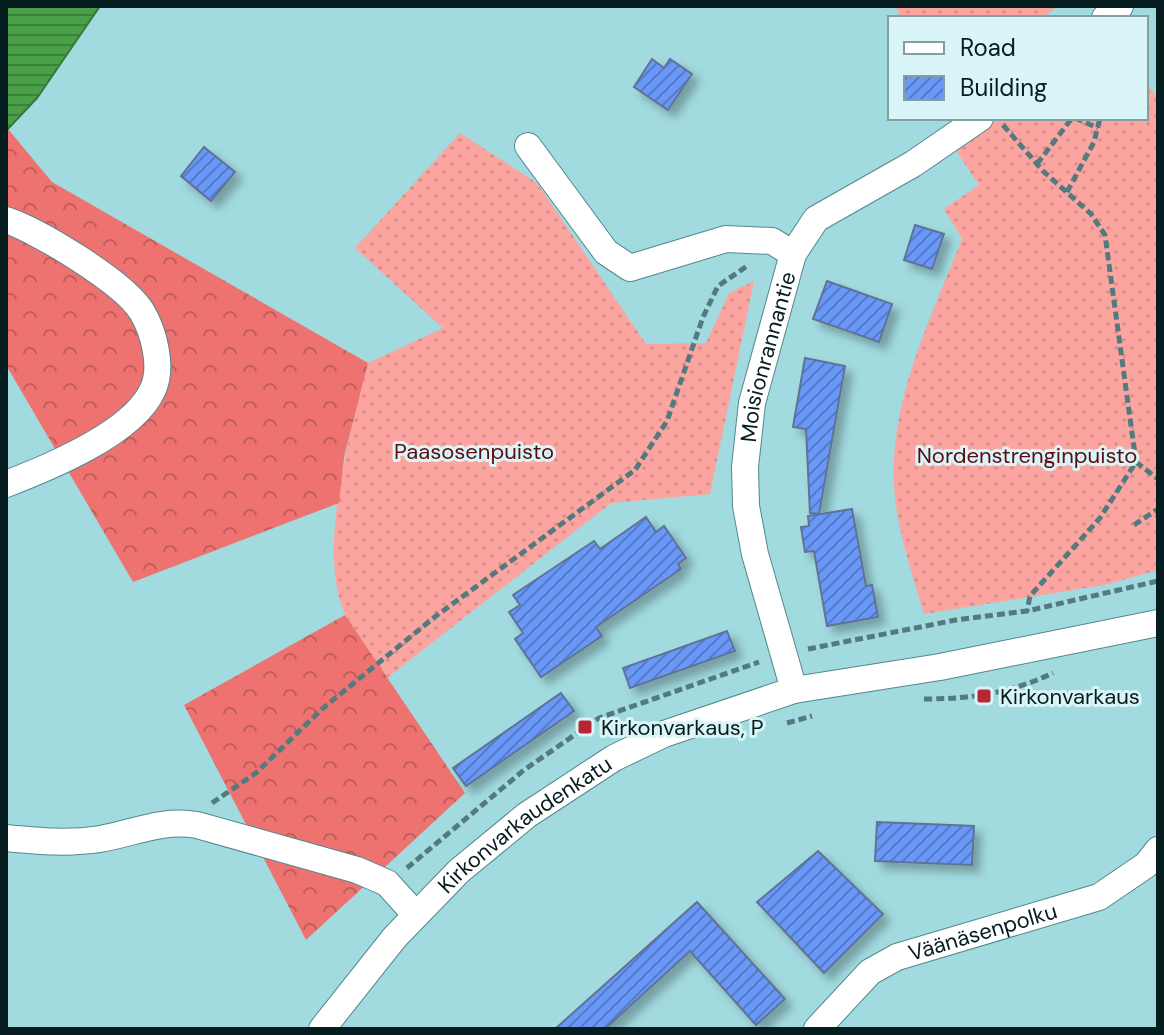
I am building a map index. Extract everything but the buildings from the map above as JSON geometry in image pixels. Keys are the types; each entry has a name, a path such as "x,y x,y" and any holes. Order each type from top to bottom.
{"street":[{"name":"Moisionrannantie","path":"794,690 755,554 746,506 745,480 752,403 793,254 816,219 913,164 977,120"},
{"path":"528,146 606,252 630,268 726,239 772,241 793,254"},
{"path":"6,220 28,227 124,290 143,312 158,365 153,390 105,437 59,463 6,484"},
{"name":"Kirkonvarkaudenkatu","path":"322,1029 416,915 459,871 527,815 614,758 664,734 794,690 966,662 1109,631 1156,629"},
{"path":"6,838 61,843 135,832 173,821 313,855 357,870 387,883 416,915"},
{"name":"Väänäsenpolku","path":"817,1029 870,972 897,957 1099,897 1146,865 1158,850"}],"path":[{"path":"1000,120 1037,164 1091,214 1108,246 1136,462 1100,518 1030,596 1027,611"},
{"path":"1037,164 1072,120"},
{"path":"1079,120 1098,128"},
{"path":"1067,192 1082,169 1100,120"},
{"path":"173,821 234,790 322,709 436,616 635,470 667,421 703,317 718,286 756,261"},
{"path":"1136,462 1158,479"},
{"path":"1134,525 1158,509"}],"green space":[{"path":"895,6 1058,6 1045,16 900,16"},
{"name":"Nordenstrenginpuisto","path":"1148,85 1158,99 1158,570 1104,585 924,614 898,517 894,484 895,452 899,420 915,358 962,239 944,209 979,185 955,149 996,120 1148,120"},
{"path":"8,129 52,182 368,363 344,457 339,503 133,582 6,365"},
{"name":"Paasosenpuisto","path":"460,133 537,183 646,344 706,343 729,293 754,281 710,494 611,503 387,678 350,624 337,590 334,559 339,491 368,363 443,328 355,248"},
{"path":"345,615 465,793 306,940 184,705"}],"shaded area":[{"path":"6,6 100,6 37,98 6,131"}],"place":[{"name":"Kirkonvarkaus","path":"984,696"},
{"name":"Kirkonvarkaus, P","path":"585,727"}]}
